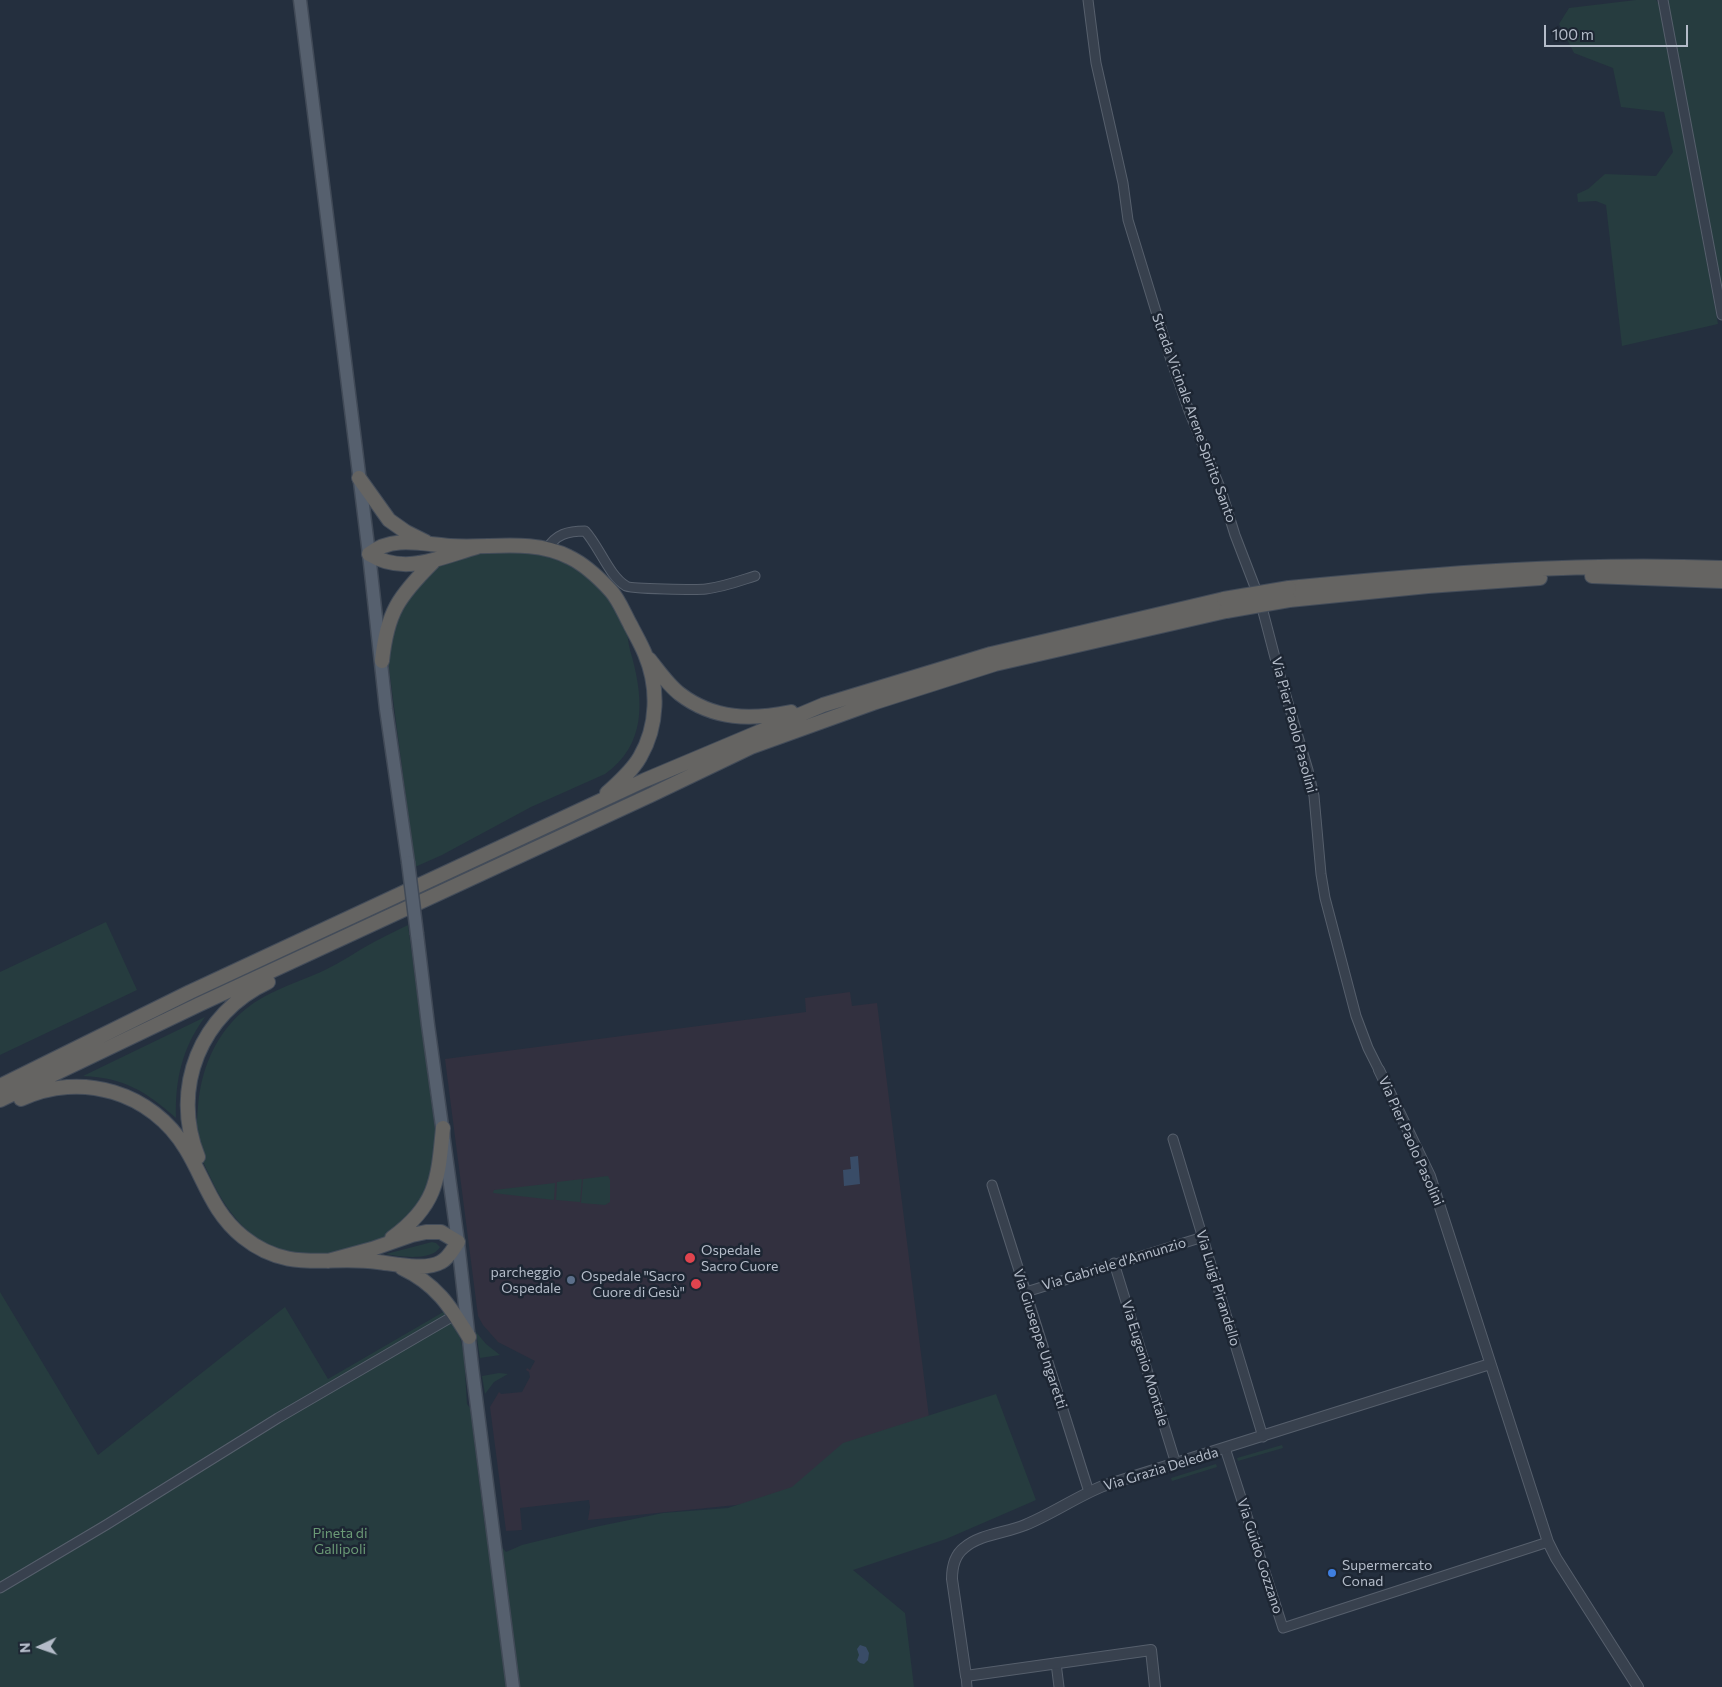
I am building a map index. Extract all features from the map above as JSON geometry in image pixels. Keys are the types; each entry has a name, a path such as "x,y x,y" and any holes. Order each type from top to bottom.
{"highway":[{"path":"359,478 389,520 427,543"},
{"path":"477,547 451,554 432,562 411,564 392,564 380,561 369,554 379,547 390,543 427,543 477,547 525,545 547,549 570,558 612,591 646,655 679,693 699,705 717,713 737,717 759,718 824,705"},
{"path":"382,661 387,626 399,600 412,582 432,562"},
{"path":"0,1086 190,992 672,768 824,705 991,654 1225,605 1426,575 1513,570 1678,566 1722,568"},
{"path":"1289,594 1514,579 1596,576 1722,581"},
{"path":"0,1100 200,1004 752,747 876,702 995,664 1225,605"},
{"path":"595,804 622,780 640,757 651,730 656,707 646,655"},
{"path":"220,1211 194,1149 188,1117 188,1099 192,1075 205,1037 217,1019 244,996 262,985 346,944 374,923"},
{"path":"0,1109 31,1094 62,1087 98,1088 119,1093 134,1100 155,1114 172,1129 186,1148 212,1200 243,1238 273,1254 299,1262 374,1262 420,1267 439,1264 458,1242 444,1233 433,1232 412,1235 372,1249 328,1261"},
{"path":"372,1249 391,1239 404,1229 420,1214 432,1194 439,1173 443,1128"},
{"path":"394,1264 424,1280 435,1289 448,1304 469,1337"}],"main road":[{"path":"300,0 382,661 386,709 418,934 514,1687"}],"street":[{"name":"Strada Vicinale Arene Spirito Santo","path":"1088,0 1096,63 1123,183 1128,220 1168,354 1192,419 1222,490 1235,535 1260,600"},
{"path":"1663,0 1722,315"},
{"path":"547,549 552,540 562,534 585,531 611,570 625,586 631,588 705,590 754,576"},
{"name":"Via Pier Paolo Pasolini","path":"1260,600 1308,770 1314,796 1325,898 1356,1016 1368,1048 1430,1176 1548,1542 1556,1558 1638,1687"},
{"name":"Via Luigi Pirandello","path":"1174,1139 1263,1437"},
{"name":"Via Giuseppe Ungaretti","path":"992,1185 1089,1492"},
{"name":"Via Gabriele d'Annunzio","path":"1026,1292 1203,1236"},
{"name":"Via Eugenio Montale","path":"1114,1263 1176,1464"},
{"path":"0,1588 106,1525 278,1418 455,1315"},
{"name":"Via Grazia Deledda","path":"966,1676 952,1578 954,1562 960,1551 966,1546 980,1539 1026,1525 1089,1492 1490,1364"},
{"name":"Via Guido Gozzano","path":"1225,1448 1283,1628 1548,1542"},
{"path":"967,1687 966,1676 1151,1650 1155,1687"},
{"path":"1056,1663 1060,1687"}],"shaded area":[{"name":"Ospedale Sacro Cuore","path":"850,992 852,1006 877,1003 937,1481 894,1489 588,1520 589,1500 520,1508 522,1530 506,1531 490,1407 499,1392 501,1394 522,1392 530,1377 529,1372 526,1370 527,1368 530,1370 535,1361 498,1342 483,1325 478,1316 445,1059 806,1012 805,998"}],"green space":[{"path":"1636,0 1656,0 1660,6 1718,324 1622,346 1606,205 1596,201 1578,202 1577,194 1588,189 1605,174 1656,176 1673,152 1664,112 1621,107 1613,68 1574,53 1559,24 1569,8"},
{"path":"1667,0 1722,0 1722,298"},
{"path":"516,551 551,558 567,564 589,579 616,608 627,631 639,690 640,706 635,736 628,750 605,774 531,807 442,855 415,867 388,661 388,650 400,603 438,566 458,558 483,553"},
{"path":"106,922 137,990 0,1055 0,972"},
{"path":"408,925 435,1130 435,1167 429,1187 419,1205 405,1221 383,1239 324,1255 305,1255 272,1247 258,1239 233,1216 214,1185 199,1151 197,1135 198,1106 202,1080 210,1055 232,1022 260,999 331,967"},
{"path":"205,1017 185,1053 177,1091 176,1118 144,1093 123,1083 98,1077 83,1076"},
{"path":"608,1176 610,1180 610,1202 605,1205 581,1203 583,1179"},
{"path":"582,1179 580,1202 556,1200 557,1182"},
{"path":"555,1183 554,1200 493,1193 494,1190"},
{"path":"432,1242 440,1247 431,1254 424,1256 386,1254"},
{"name":"Pineta di Gallipoli","path":"0,1292 98,1455 285,1307 328,1379 445,1311 460,1337 464,1355 467,1404 470,1408 485,1527 506,1552 522,1545 663,1513 728,1508 792,1487 843,1443 996,1394 1036,1500 946,1539 853,1570 905,1613 914,1687 0,1687"},
{"path":"476,1332 486,1344 500,1355 480,1358"},
{"path":"499,1373 508,1374 494,1382 485,1394 482,1376"},
{"path":"1282,1445 1283,1448 1238,1461 1237,1458"},
{"path":"1216,1464 1217,1467 1172,1481 1171,1478"}],"water":[{"path":"858,1156 860,1184 844,1186 843,1170 851,1169 850,1157"},
{"path":"860,1645 866,1647 869,1653 868,1660 864,1664 857,1660 859,1655 857,1649"}],"place":[{"name":"Ospedale Sacro Cuore","path":"690,1258"},
{"name":"parcheggio Ospedale","path":"571,1280"},
{"name":"Ospedale \"Sacro Cuore di Gesù\"","path":"696,1284"},
{"name":"Supermercato Conad","path":"1332,1573"}]}
